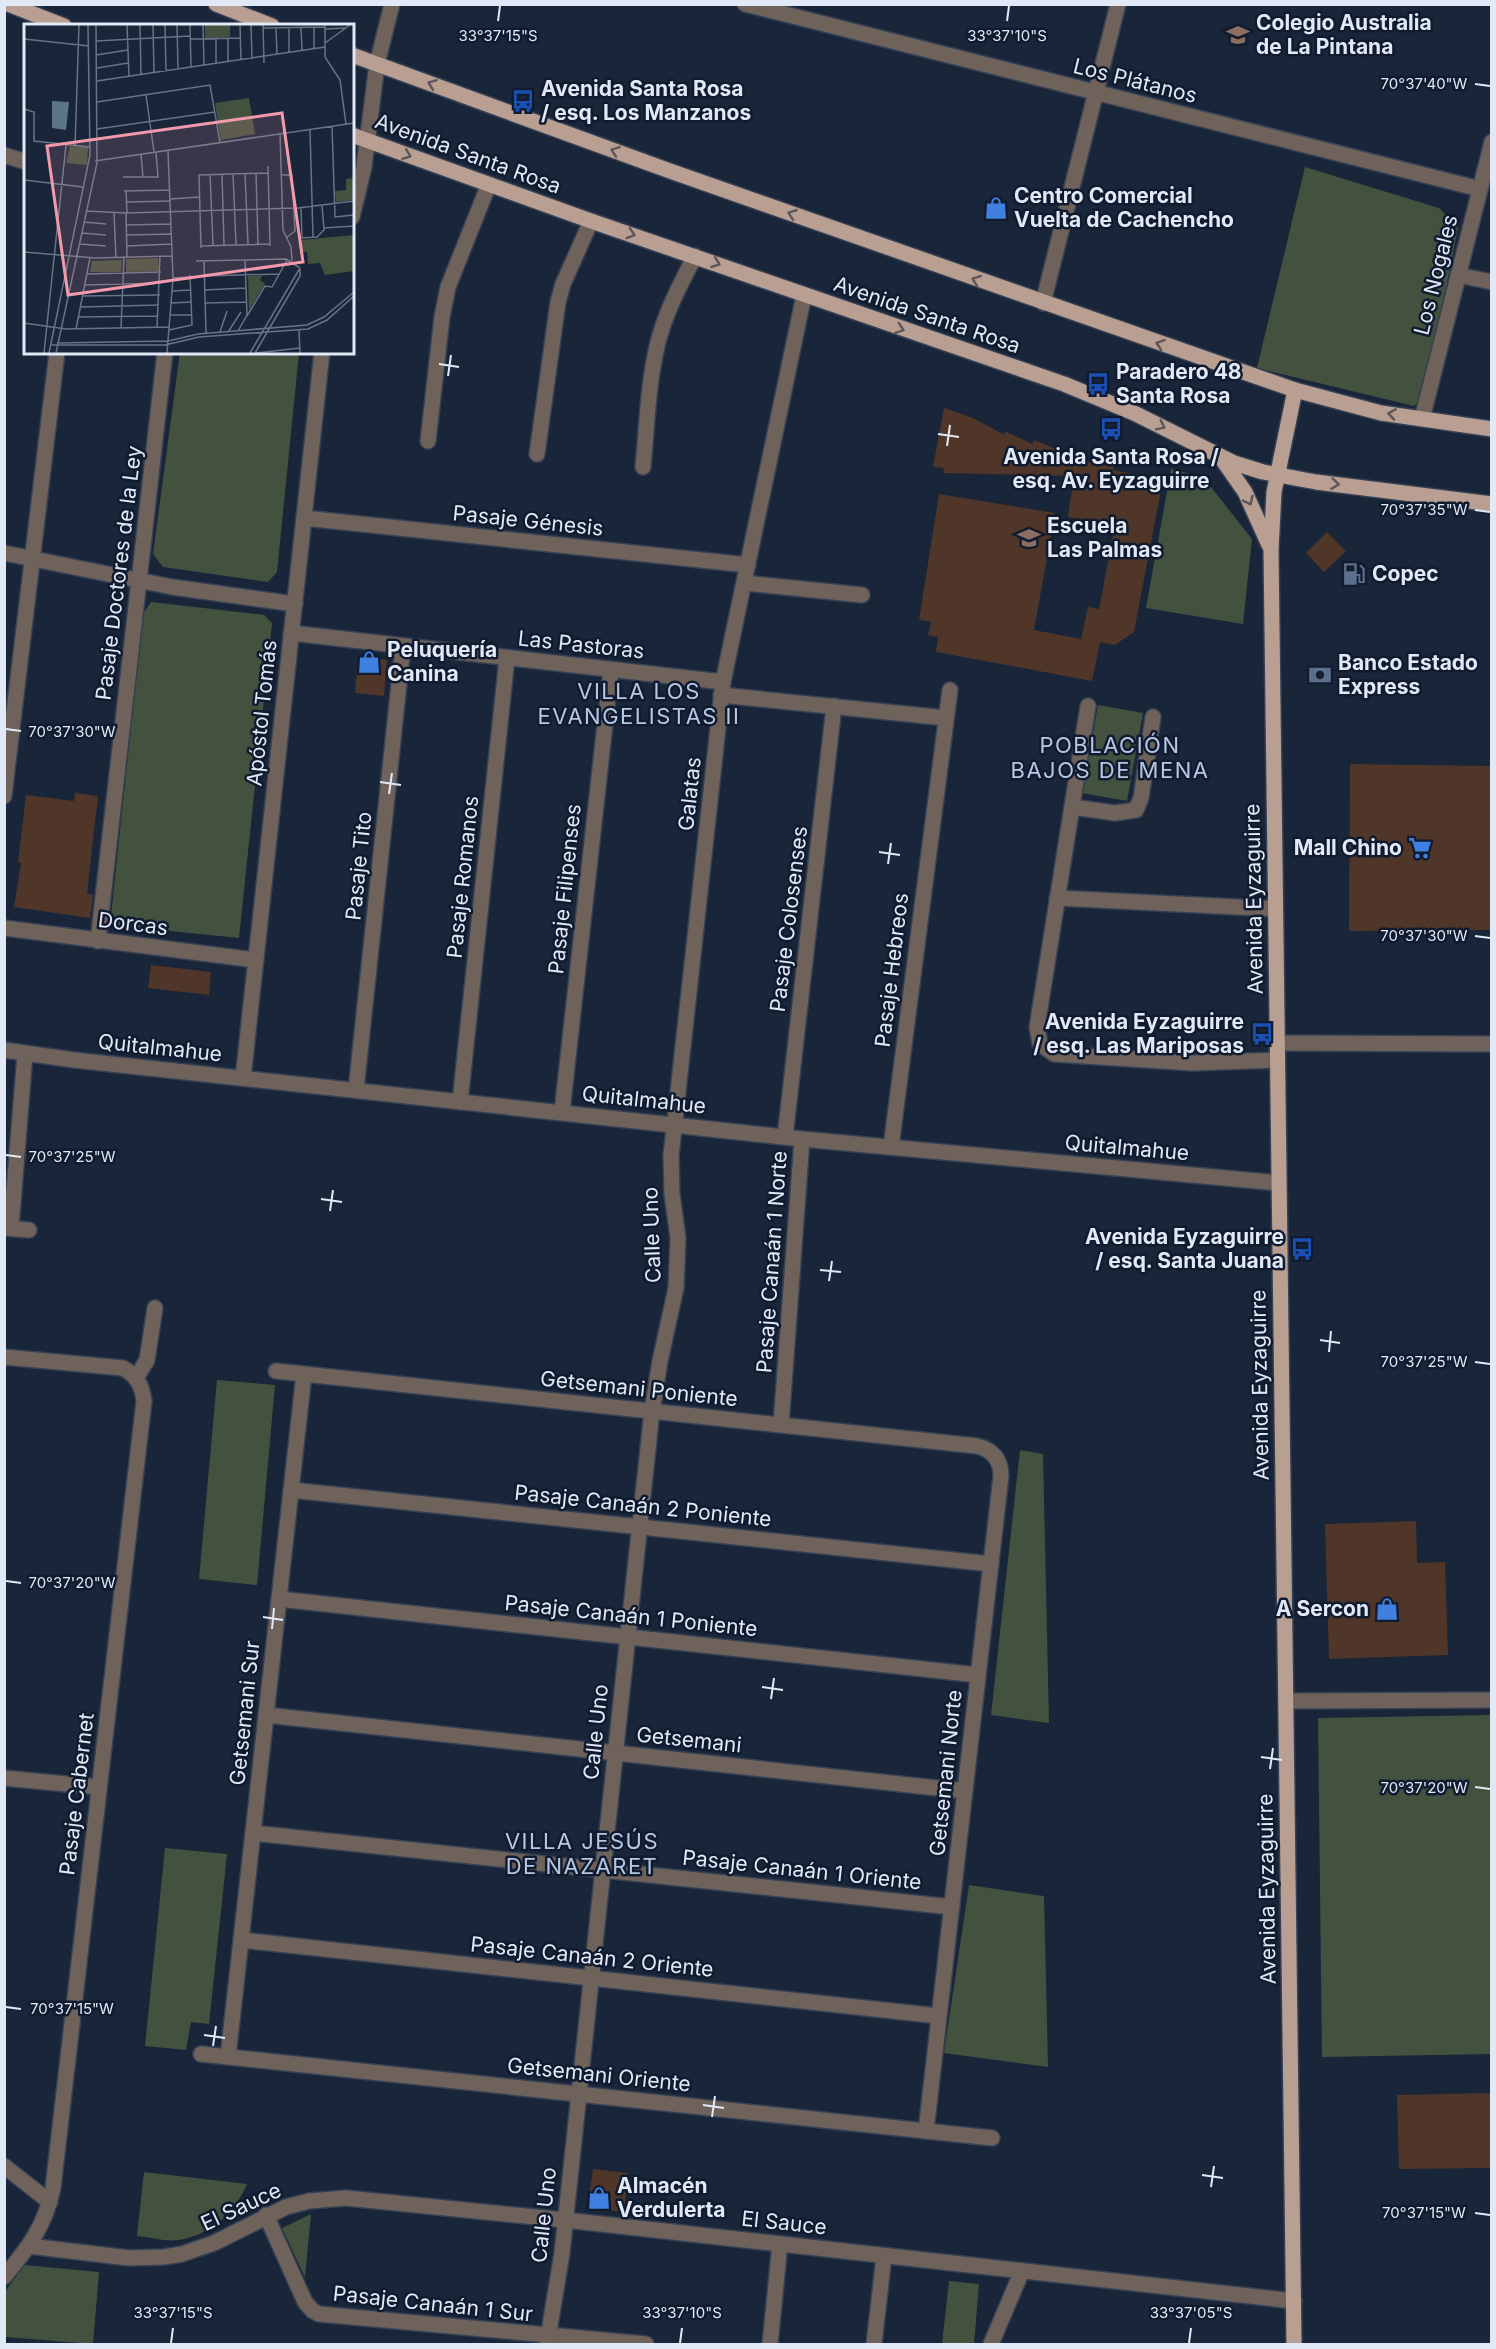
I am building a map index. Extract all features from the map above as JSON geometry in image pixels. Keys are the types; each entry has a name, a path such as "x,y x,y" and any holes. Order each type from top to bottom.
{"main road":[{"path":"8,4 59,24"},
{"path":"216,4 267,24"},
{"path":"354,56 1043,303 1295,390 1354,406 1491,429"},
{"name":"Avenida Santa Rosa","path":"360,138 591,221 1064,384 1134,413 1246,468 1277,476 1491,504"},
{"name":"Avenida Eyzaguirre","path":"1294,2344 1271,550 1277,476 1295,390"},
{"path":"1220,456 1245,492 1271,550"}],"street":[{"path":"354,211 360,193 360,138 392,4"},
{"name":"Los Plátanos","path":"745,4 1480,189"},
{"path":"1043,303 1118,4"},
{"name":"Los Nogales","path":"1422,419 1491,142"},
{"path":"4,155 24,161"},
{"path":"428,441 442,317 448,287 489,184"},
{"path":"537,454 558,302 563,284 591,221"},
{"path":"643,467 658,342 667,315 695,256"},
{"path":"1458,275 1491,282"},
{"name":"Galatas","path":"674,1125 722,688 804,295"},
{"path":"4,796 57,354"},
{"name":"Pasaje Doctores de la Ley","path":"98,941 165,354"},
{"name":"Apóstol Tomás","path":"243,1078 322,354"},
{"name":"Pasaje Génesis","path":"304,519 748,565"},
{"path":"4,553 139,581 295,604"},
{"path":"744,583 861,595"},
{"name":"Las Pastoras","path":"291,633 611,670 834,706 946,718"},
{"name":"Pasaje Tito","path":"356,1090 403,646"},
{"name":"Pasaje Romanos","path":"460,1102 507,658"},
{"name":"Pasaje Filipenses","path":"562,1112 611,670"},
{"name":"Pasaje Hebreos","path":"891,1147 950,690"},
{"name":"Pasaje Colosenses","path":"785,1137 834,706"},
{"path":"1088,706 1037,1027 1040,1044 1054,1054 1065,1055 1192,1063 1277,1060"},
{"path":"1072,807 1115,813 1136,810 1141,798 1153,717"},
{"path":"1058,898 1275,909"},
{"name":"Dorcas","path":"4,928 256,960"},
{"path":"1277,1043 1491,1044"},
{"name":"Quitalmahue","path":"4,1050 785,1137 1279,1184"},
{"path":"25,1054 8,1228 29,1230"},
{"name":"Calle Uno","path":"547,2340 565,2220 652,1411 676,1288 678,1238 671,1166 674,1125"},
{"name":"Pasaje Canaán 1 Norte","path":"781,1425 802,1138"},
{"path":"4,1357 115,1366 123,1368 136,1378 147,1360 155,1308"},
{"name":"Getsemani Poniente","path":"276,1371 977,1446 996,1456"},
{"name":"Getsemani Sur","path":"228,2056 304,1374"},
{"name":"Pasaje Cabernet","path":"4,2277 29,2246 44,2220 50,2202 144,1401 141,1385 136,1378"},
{"name":"Getsemani Norte","path":"926,2131 1001,1476 996,1456"},
{"name":"Pasaje Canaán 2 Poniente","path":"291,1490 991,1564"},
{"name":"Pasaje Canaán 1 Poniente","path":"279,1599 978,1675"},
{"path":"1286,1701 1491,1700"},
{"name":"Getsemani","path":"266,1715 965,1791"},
{"path":"4,1778 98,1787"},
{"name":"Pasaje Canaán 1 Oriente","path":"253,1833 952,1907"},
{"name":"Pasaje Canaán 2 Oriente","path":"241,1940 939,2016"},
{"name":"Getsemani Oriente","path":"201,2054 992,2138"},
{"path":"4,2166 50,2202"},
{"name":"El Sauce","path":"29,2246 129,2258 164,2257 206,2246 286,2207 309,2201 346,2198 1294,2301"},
{"name":"Pasaje Canaán 1 Sur","path":"266,2215 305,2302 319,2314 547,2340 585,2338 646,2344"},
{"path":"770,2344 780,2244"},
{"path":"874,2344 884,2256"},
{"path":"991,2344 1023,2271"}],"green space":[{"path":"1305,167 1439,208 1458,228 1424,398 1414,406 1257,368"},
{"path":"180,354 299,354 277,572 268,582 163,567 153,554"},
{"path":"1171,469 1203,477 1252,539 1243,624 1146,608"},
{"path":"151,602 264,615 272,623 239,938 110,925 143,614"},
{"path":"1098,705 1143,713 1127,801 1082,793"},
{"path":"217,1380 275,1385 257,1585 199,1579"},
{"path":"1020,1450 1043,1454 1049,1723 991,1715"},
{"path":"1491,1715 1491,2054 1322,2057 1318,1718"},
{"path":"165,1848 227,1854 209,2024 191,2022 186,2050 145,2046"},
{"path":"969,1885 1044,1896 1048,2067 944,2053"},
{"path":"144,2172 247,2184 236,2205 212,2228 179,2240 163,2240 137,2236"},
{"path":"311,2214 305,2277 282,2228"},
{"path":"24,2265 99,2272 93,2344 5,2337 5,2292"},
{"path":"949,2281 979,2284 974,2344 942,2344"}],"building":[{"path":"944,408 973,418 1005,435 1005,431 1032,444 1034,440 1073,456 1072,460 1114,466 1113,470 1145,476 1143,487 1161,490 1134,632 1115,645 1100,642 1092,681 936,652 938,637 928,635 931,622 919,620 939,494 1055,513 1034,630 1081,639 1088,607 1099,609 1115,524 1068,517 1074,476 943,473 944,468 933,467"},
{"path":"1327,532 1346,551 1324,572 1306,553"},
{"path":"358,657 387,660 384,696 355,693"},
{"name":"Mall Chino","path":"1350,764 1491,766 1491,930 1349,931"},
{"path":"75,793 98,796 87,894 93,895 90,918 14,907 21,863 18,862 26,795 74,801"},
{"path":"151,965 211,972 209,995 148,988"},
{"name":"A Sercon","path":"1416,1521 1417,1563 1445,1562 1448,1655 1329,1659 1325,1524"},
{"path":"1491,2093 1491,2168 1399,2169 1397,2095"},
{"path":"593,2169 628,2173 624,2212 588,2208"}],"place":[{"name":"Colegio Australia de La Pintana","path":"1238,35"},
{"name":"Avenida Santa Rosa / esq. Los Manzanos","path":"523,101"},
{"name":"Centro Comercial Vuelta de Cachencho","path":"996,208"},
{"name":"Paradero 48 Santa Rosa","path":"1098,384"},
{"name":"Avenida Santa Rosa / esq. Av. Eyzaguirre","path":"1111,429"},
{"name":"Escuela Las Palmas","path":"1029,538"},
{"name":"Copec","path":"1354,574"},
{"name":"Peluquería Canina","path":"369,662"},
{"name":"Banco Estado Express","path":"1320,675"},
{"name":"Mall Chino","path":"1420,848"},
{"name":"Avenida Eyzaguirre / esq. Las Mariposas","path":"1262,1034"},
{"name":"Avenida Eyzaguirre / esq. Santa Juana","path":"1302,1249"},
{"name":"A Sercon","path":"1387,1609"},
{"name":"Almacén Verdulerta","path":"599,2198"}],"district":[{"name":"VILLA LOS EVANGELISTAS II","path":"639,704"},
{"name":"POBLACIÓN BAJOS DE MENA","path":"1110,758"},
{"name":"VILLA JESÚS DE NAZARET","path":"582,1854"}]}
